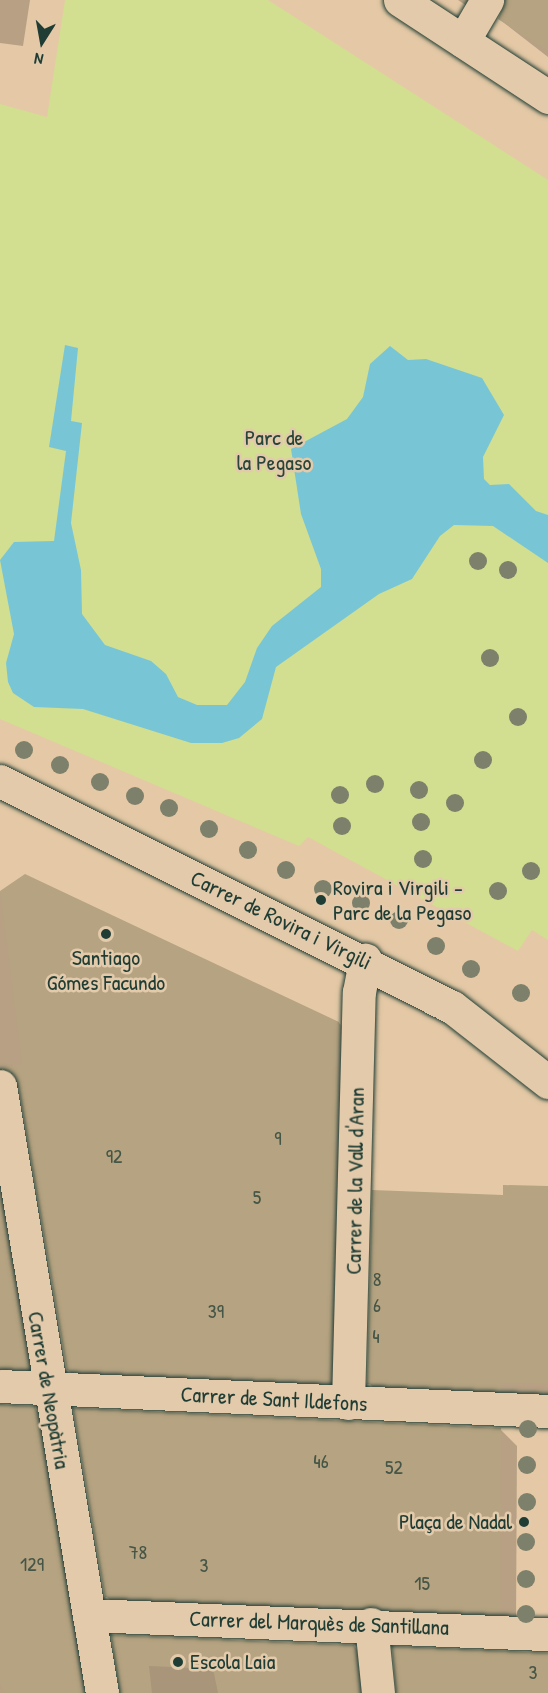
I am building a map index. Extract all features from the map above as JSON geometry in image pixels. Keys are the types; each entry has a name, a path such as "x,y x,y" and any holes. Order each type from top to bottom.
{"street":[{"path":"400,0 548,97"},
{"path":"463,42 487,0"},
{"name":"Carrer de Rovira i Virgili","path":"0,781 365,960 452,1006 548,1082"},
{"name":"Carrer de la Vall d'Aran","path":"348,1403 359,992 365,960"},
{"name":"Carrer de Neopàtria","path":"0,1086 47,1388 90,1615 102,1693"},
{"name":"Carrer de Sant Ildefons","path":"0,1386 548,1411"},
{"name":"Carrer del Marquès de Santillana","path":"90,1615 371,1624 548,1634"},
{"path":"371,1624 378,1693"}],"shaded area":[{"name":"Escola Laia","path":"117,1633 230,1637 238,1693 127,1693"}],"green space":[{"name":"Parc de la Pegaso","path":"65,0 268,0 548,180 548,940 532,930 518,951 308,837 299,846 0,719 0,104 47,117"}],"water":[{"path":"65,345 78,348 71,421 82,423 71,523 81,570 82,614 105,645 151,661 166,674 178,697 197,705 227,705 245,682 257,648 272,626 321,587 321,569 301,514 291,449 347,419 363,397 370,364 390,346 408,360 426,359 482,378 504,415 483,457 484,479 490,485 509,484 536,511 548,515 548,563 493,526 454,525 440,536 412,579 379,594 276,667 262,719 239,738 222,743 191,743 83,709 34,707 13,693 8,682 6,663 14,634 0,560 14,542 54,541 66,451 49,447"}],"building":[{"path":"506,0 548,0 548,51 498,19"},
{"path":"25,874 339,1022 330,1382 67,1370 18,1083 14,1074 0,1068 22,1064 0,891"},
{"path":"503,1185 548,1186 548,1384 501,1383 501,1390 367,1384 372,1190 503,1195"},
{"path":"0,1199 28,1369 0,1367"},
{"path":"0,1405 35,1406 83,1693 5,1693 0,1685"},
{"path":"73,1408 501,1428 500,1613 105,1597"},
{"path":"111,1635 354,1645 359,1693 218,1693 213,1669 149,1666 152,1693 120,1693"},
{"path":"392,1646 548,1653 548,1693 396,1693"}],"place":[{"name":"Rovira i Virgili - Parc de la Pegaso","path":"321,900"},
{"name":"Santiago Gómes Facundo","path":"106,934"},
{"name":"Plaça de Nadal","path":"524,1522"},
{"name":"Escola Laia","path":"178,1662"}]}
